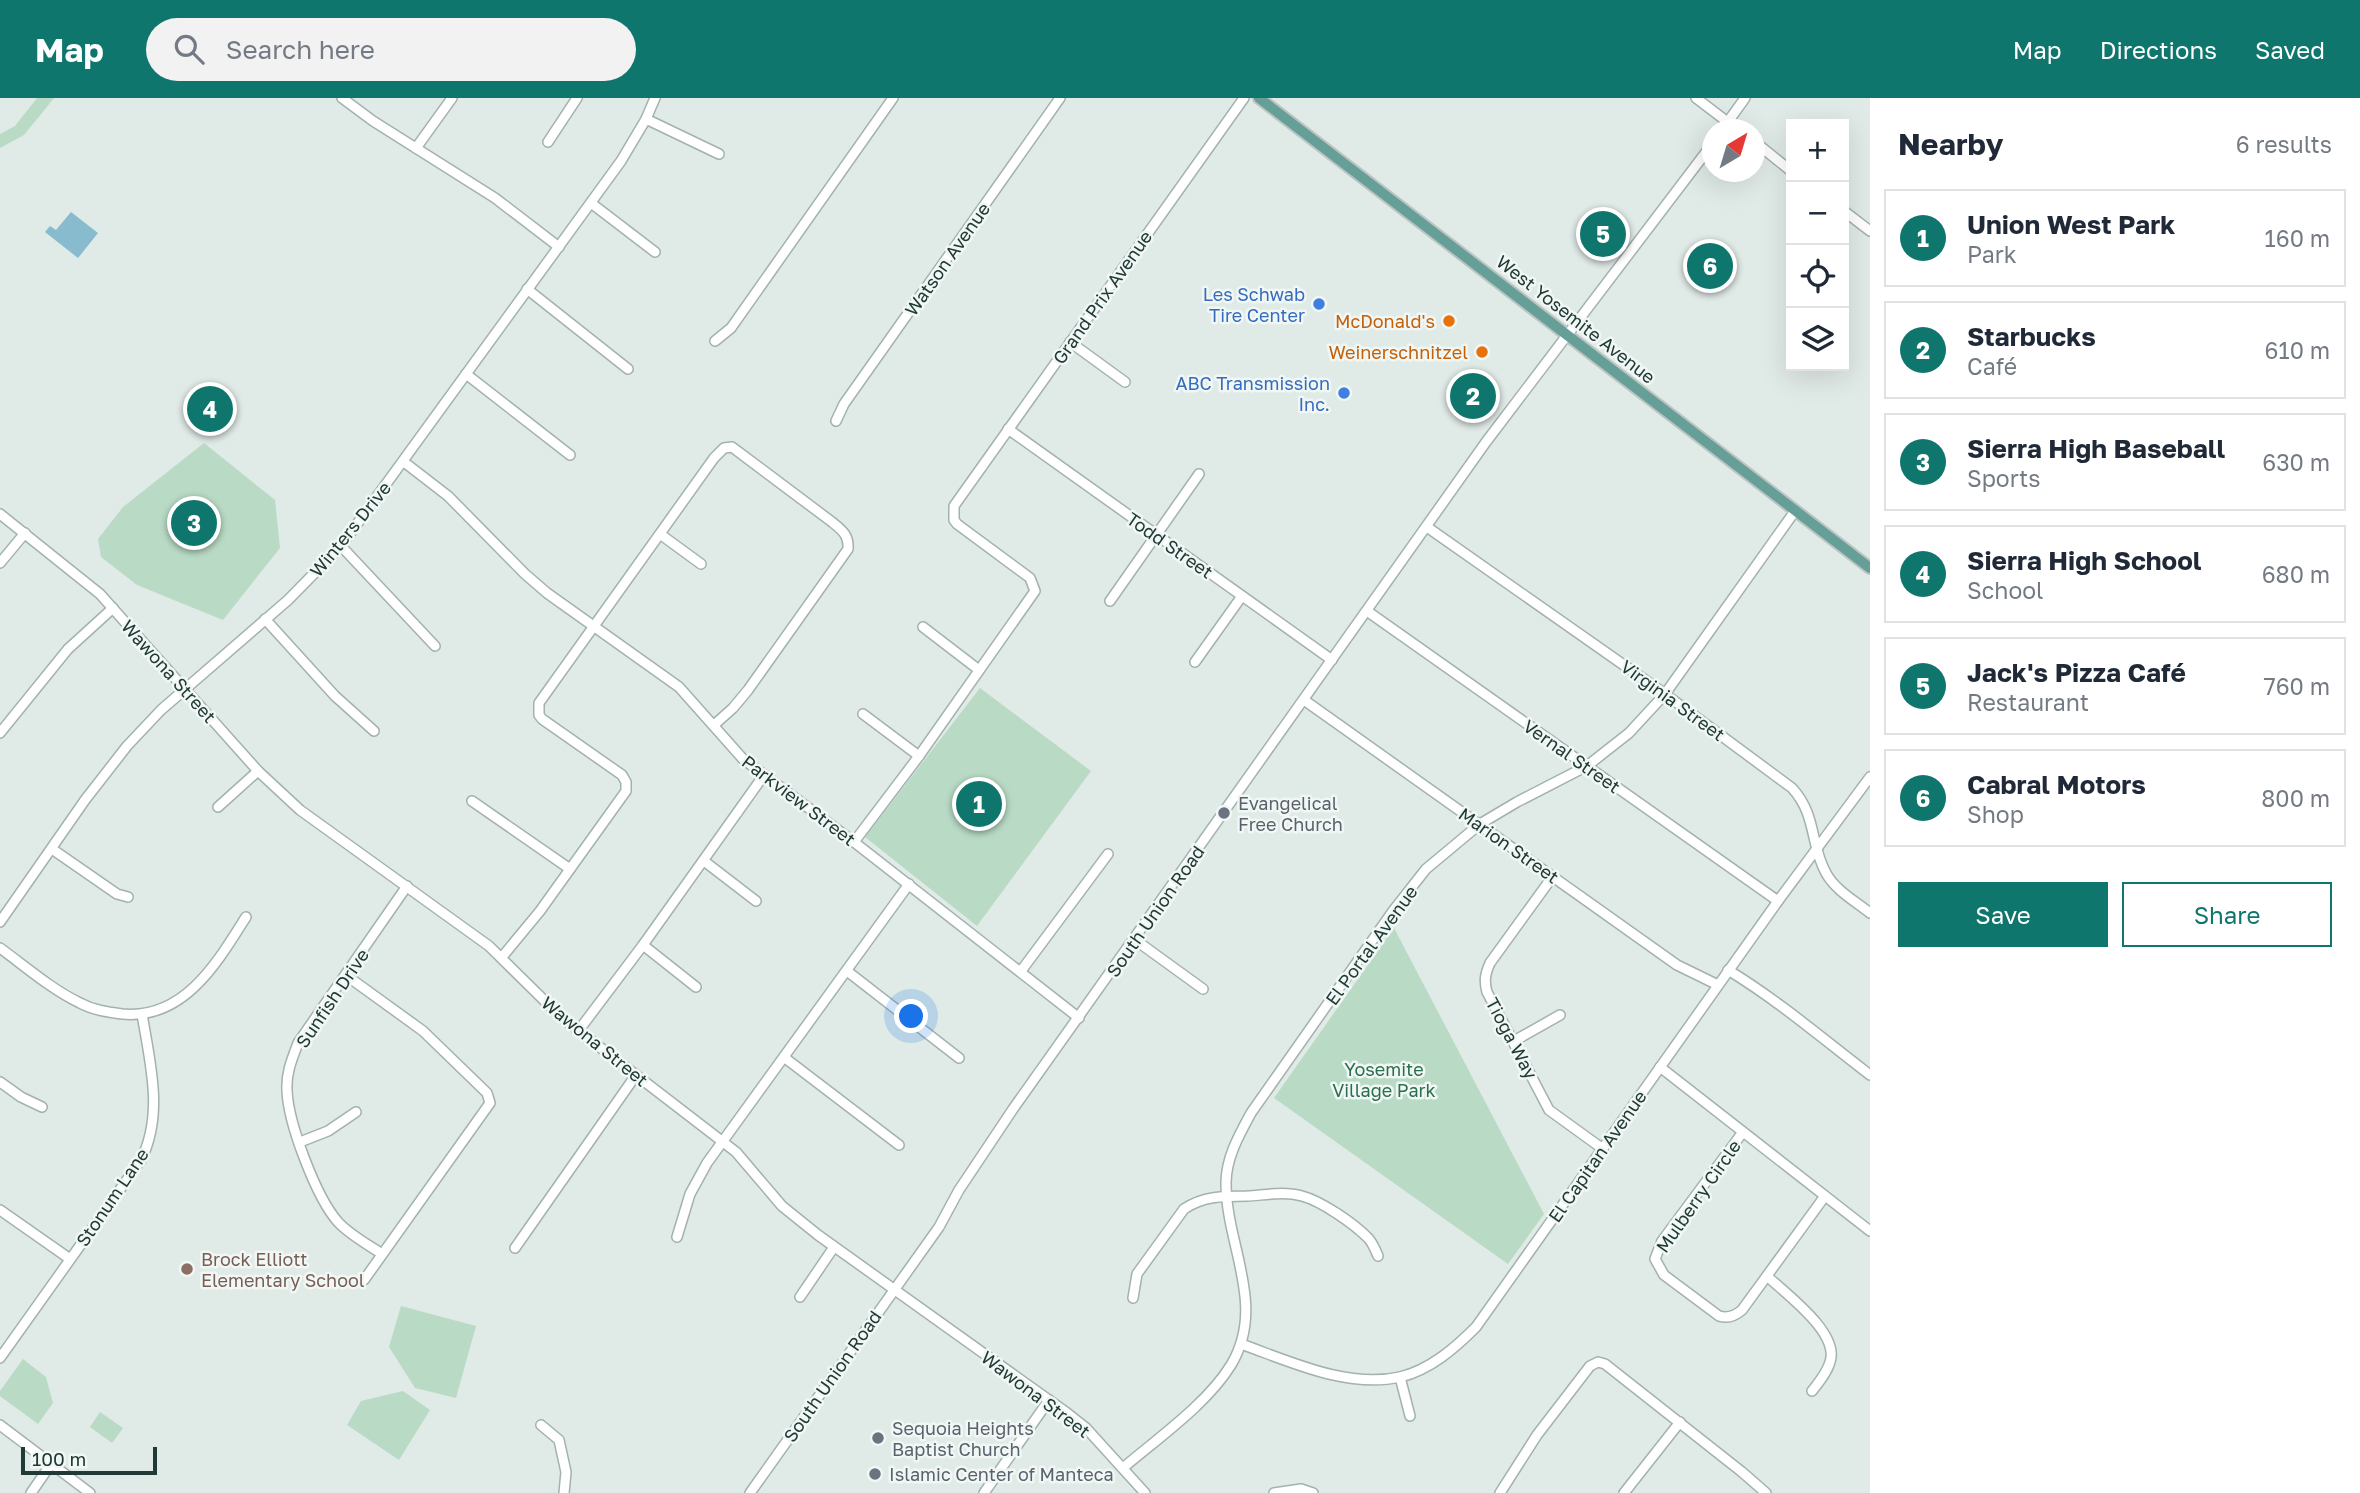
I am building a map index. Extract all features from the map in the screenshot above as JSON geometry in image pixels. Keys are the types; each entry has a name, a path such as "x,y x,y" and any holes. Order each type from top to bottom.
{"main road":[{"name":"West Yosemite Avenue","path":"1259,98 1870,568"}],"street":[{"path":"342,98 495,198 559,247"},
{"path":"416,148 452,98"},
{"path":"548,142 578,98"},
{"name":"Winters Drive","path":"0,922 127,746 162,710 265,620 341,547 621,161 655,98"},
{"path":"715,341 731,328 893,98"},
{"name":"Watson Avenue","path":"836,421 844,404 1060,98"},
{"name":"Grand Prix Avenue","path":"979,670 1034,591 1030,578 957,524 953,512 1008,429 1244,98"},
{"path":"1696,98 1718,119"},
{"path":"1730,119 1745,98"},
{"path":"646,119 719,155"},
{"path":"1765,150 1786,167"},
{"name":"South Union Road","path":"750,1493 939,1227 959,1190 1013,1109 1486,442 1702,157"},
{"path":"591,202 655,252"},
{"path":"1849,215 1870,231"},
{"path":"527,289 628,369"},
{"path":"1070,342 1125,382"},
{"path":"466,374 570,455"},
{"name":"Todd Street","path":"1008,429 1332,660"},
{"path":"502,957 540,911 626,790 626,782 621,775 542,719 539,715 539,703 720,451 732,447 843,532 848,541 848,549 748,690 714,725"},
{"name":"Parkview Street","path":"404,462 448,496 533,581 679,687 743,759 909,884 1079,1018"},
{"path":"1110,601 1199,474"},
{"name":"El Portal Avenue","path":"1123,1468 1214,1388 1231,1365 1241,1344 1247,1318 1247,1292 1226,1181 1237,1139 1251,1113 1410,890 1436,860 1480,824 1587,766 1629,733 1665,694 1795,511"},
{"name":"Wawona Street","path":"0,513 82,579 113,608 258,771 300,810 502,957 551,1008 736,1153 782,1206 834,1247 1086,1428 1145,1493"},
{"name":"Virginia Street","path":"1427,527 1665,694 1792,788 1801,798 1809,815 1824,870 1831,881 1870,913"},
{"path":"0,563 25,533"},
{"path":"660,534 701,564"},
{"path":"341,547 435,646"},
{"path":"1195,662 1242,596"},
{"path":"0,733 68,649 113,608"},
{"name":"Vernal Street","path":"1367,611 1777,901"},
{"path":"265,620 335,695 374,732"},
{"path":"854,842 979,670 923,627"},
{"name":"Marion Street","path":"1304,699 1677,965 1718,985"},
{"path":"863,714 919,756"},
{"path":"218,807 258,771"},
{"path":"579,1030 764,775"},
{"name":"El Capitan Avenue","path":"1241,1344 1317,1371 1354,1378 1400,1377 1454,1349 1476,1327 1777,901 1870,778"},
{"path":"472,801 570,869"},
{"path":"52,849 117,894 128,897"},
{"path":"1021,971 1108,854"},
{"path":"704,861 756,901"},
{"name":"Tioga Way","path":"1553,876 1486,972 1484,982 1549,1110 1603,1149"},
{"path":"677,1237 690,1194 706,1163 785,1058 909,884"},
{"name":"Sunfish Drive","path":"382,1254 350,1233 329,1210 313,1180 290,1115 287,1091 291,1061 298,1043 407,886"},
{"path":"0,948 54,988 82,1004 104,1012 142,1014 164,1008 195,988 222,955 246,917"},
{"path":"1134,939 1203,989"},
{"path":"643,945 696,987"},
{"path":"1728,970 1797,1017 1870,1075"},
{"path":"847,971 959,1058"},
{"path":"346,976 423,1031 486,1093 490,1104 364,1280"},
{"name":"Stonum Lane","path":"0,1358 141,1160 149,1143 154,1099 142,1014"},
{"path":"1514,1041 1560,1015"},
{"path":"785,1058 899,1145"},
{"path":"1660,1067 1870,1231"},
{"path":"515,1248 636,1074"},
{"path":"0,1082 21,1097 42,1107"},
{"path":"300,1142 328,1131 356,1112"},
{"name":"Mulberry Circle","path":"1743,1132 1662,1241 1655,1259 1664,1275 1712,1312 1725,1318 1736,1315 1825,1196"},
{"path":"1133,1297 1138,1273 1184,1209 1207,1198 1227,1195 1302,1196 1321,1204 1368,1238 1378,1256"},
{"path":"0,1210 70,1259"},
{"path":"800,1297 834,1247"},
{"path":"1767,1276 1821,1328 1829,1341 1830,1362 1812,1391"},
{"path":"1500,1493 1537,1435 1590,1366 1598,1362 1605,1364 1680,1422 1766,1493"},
{"path":"1400,1377 1409,1416"},
{"path":"987,1492 1049,1401"},
{"path":"1624,1493 1680,1422"},
{"path":"0,1424 90,1493"},
{"path":"541,1425 559,1440 566,1472 564,1493"},
{"path":"31,1493 51,1464"},
{"path":"1274,1493 1301,1489 1313,1493"}],"green space":[{"path":"37,98 54,98 24,135 0,148 0,134 15,126"},
{"path":"204,443 275,500 280,548 223,620 137,585 101,557 98,539 123,507"},
{"path":"980,688 1091,771 977,926 865,837"},
{"name":"Yosemite Village Park","path":"1394,928 1544,1214 1508,1264 1274,1098"},
{"path":"401,1306 476,1326 456,1398 415,1388 389,1347"},
{"path":"23,1359 46,1377 53,1403 38,1424 0,1396 0,1391"},
{"path":"403,1391 430,1410 399,1460 347,1425 361,1401"},
{"path":"100,1412 123,1428 112,1443 90,1427"}],"water":[{"path":"71,212 98,233 78,258 45,232 50,226 56,230"}],"place":[{"name":"Jack's Pizza Café","path":"1603,234"},
{"name":"Cabral Motors","path":"1710,266"},
{"name":"Les Schwab Tire Center","path":"1319,304"},
{"name":"McDonald's","path":"1449,321"},
{"name":"Weinerschnitzel","path":"1482,352"},
{"name":"ABC Transmission Inc.","path":"1344,393"},
{"name":"Starbucks","path":"1473,396"},
{"name":"Sierra High School","path":"210,409"},
{"name":"Sierra High Baseball","path":"194,523"},
{"name":"Union West Park","path":"979,804"},
{"name":"Evangelical Free Church","path":"1224,813"},
{"name":"Brock Elliott Elementary School","path":"187,1269"},
{"name":"Sequoia Heights Baptist Church","path":"878,1438"},
{"name":"Islamic Center of Manteca","path":"875,1474"}]}
